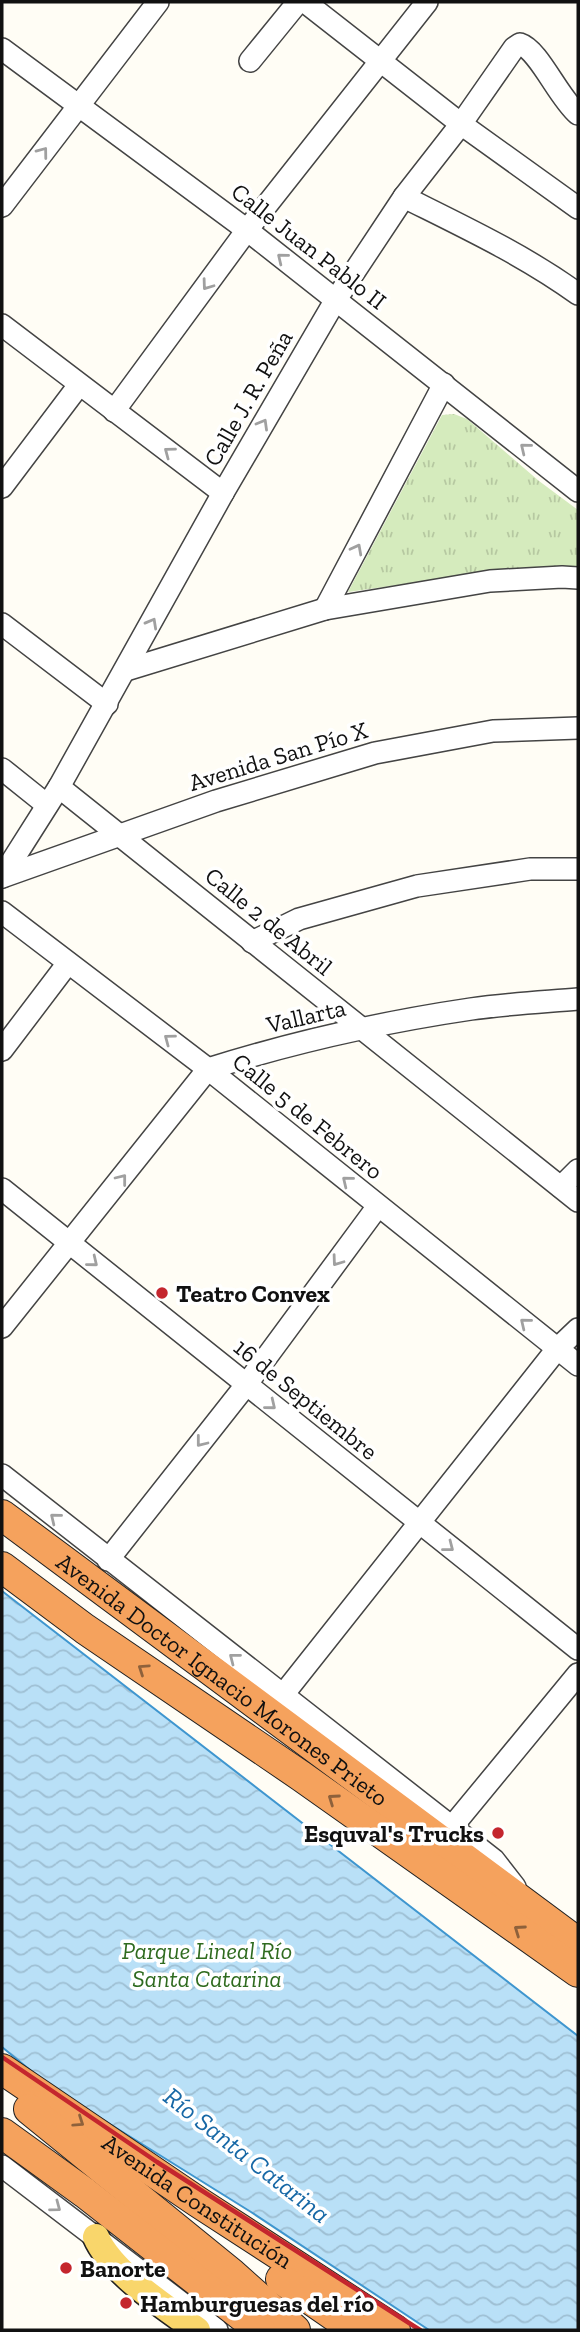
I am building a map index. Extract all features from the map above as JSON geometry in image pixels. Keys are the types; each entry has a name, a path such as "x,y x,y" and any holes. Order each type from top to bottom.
{"highway":[{"path":"2,1501 79,1571"},
{"name":"Avenida Doctor Ignacio Morones Prieto","path":"2,1515 530,1905 577,1964"},
{"path":"2,1538 170,1663 301,1776"},
{"name":"Avenida Doctor Ignacio Morones Prieto","path":"2,1567 121,1655 577,1964"},
{"name":"Avenida Constitución","path":"2,2070 395,2330"},
{"path":"2,2086 232,2274 293,2330"},
{"path":"2,2133 85,2193 198,2310 260,2330"},
{"path":"85,2193 119,2208 157,2231 293,2330"},
{"path":"198,2202 206,2221 228,2242 355,2330"}],"main road":[{"path":"96,2237 102,2251 113,2263 166,2308 198,2310"}],"street":[{"path":"2,206 158,2"},
{"path":"250,61 298,2"},
{"path":"305,2 461,124 578,208"},
{"path":"114,411 247,230 427,2"},
{"name":"Calle J. R. Peña","path":"2,877 107,704 223,493 335,301 404,197 461,124 506,56 520,44 529,48 558,91 578,114"},
{"name":"Calle Juan Pablo II","path":"2,49 247,230 578,491"},
{"path":"404,197 544,270 578,294"},
{"path":"2,325 223,493"},
{"path":"325,609 444,384"},
{"path":"2,487 79,385"},
{"path":"126,670 325,609 490,581 578,578"},
{"path":"2,624 107,704"},
{"name":"Avenida San Pío X","path":"2,877 216,801 374,753 493,731 578,728"},
{"path":"2,769 47,805"},
{"name":"Calle 2 de Abril","path":"59,787 578,1201"},
{"path":"252,942 299,919 417,886 530,869 578,869"},
{"name":"Calle 5 de Febrero","path":"2,912 208,1069 578,1365"},
{"path":"2,1050 68,963"},
{"name":"Vallarta","path":"208,1069 254,1055 361,1030 472,1009 578,999"},
{"path":"2,1327 71,1244 208,1069"},
{"path":"561,1187 578,1170"},
{"name":"16 de Septiembre","path":"2,1189 578,1649"},
{"path":"108,1560 246,1385 378,1206"},
{"path":"282,1696 557,1349 578,1329"},
{"path":"2,1475 494,1860 530,1905"},
{"path":"451,1828 578,1674"},
{"path":"2,2166 96,2237"},
{"path":"198,2310 217,2330"}],"green space":[{"path":"454,414 467,419 539,481 578,510 578,568 519,568 348,592 442,415"}],"water":[{"name":"Río Santa Catarina","path":"2,1591 578,2036 578,2330 429,2330 251,2212 52,2088 2,2047"}],"railway":[{"path":"2,2057 157,2162 420,2330"}],"place":[{"name":"Teatro Convex","path":"162,1293"},
{"name":"Esquval's Trucks","path":"498,1833"},
{"name":"Banorte","path":"66,2268"},
{"name":"Hamburguesas del río","path":"126,2303"}],"park label":[{"name":"Parque Lineal Río Santa Catarina","path":"207,1964"}]}
